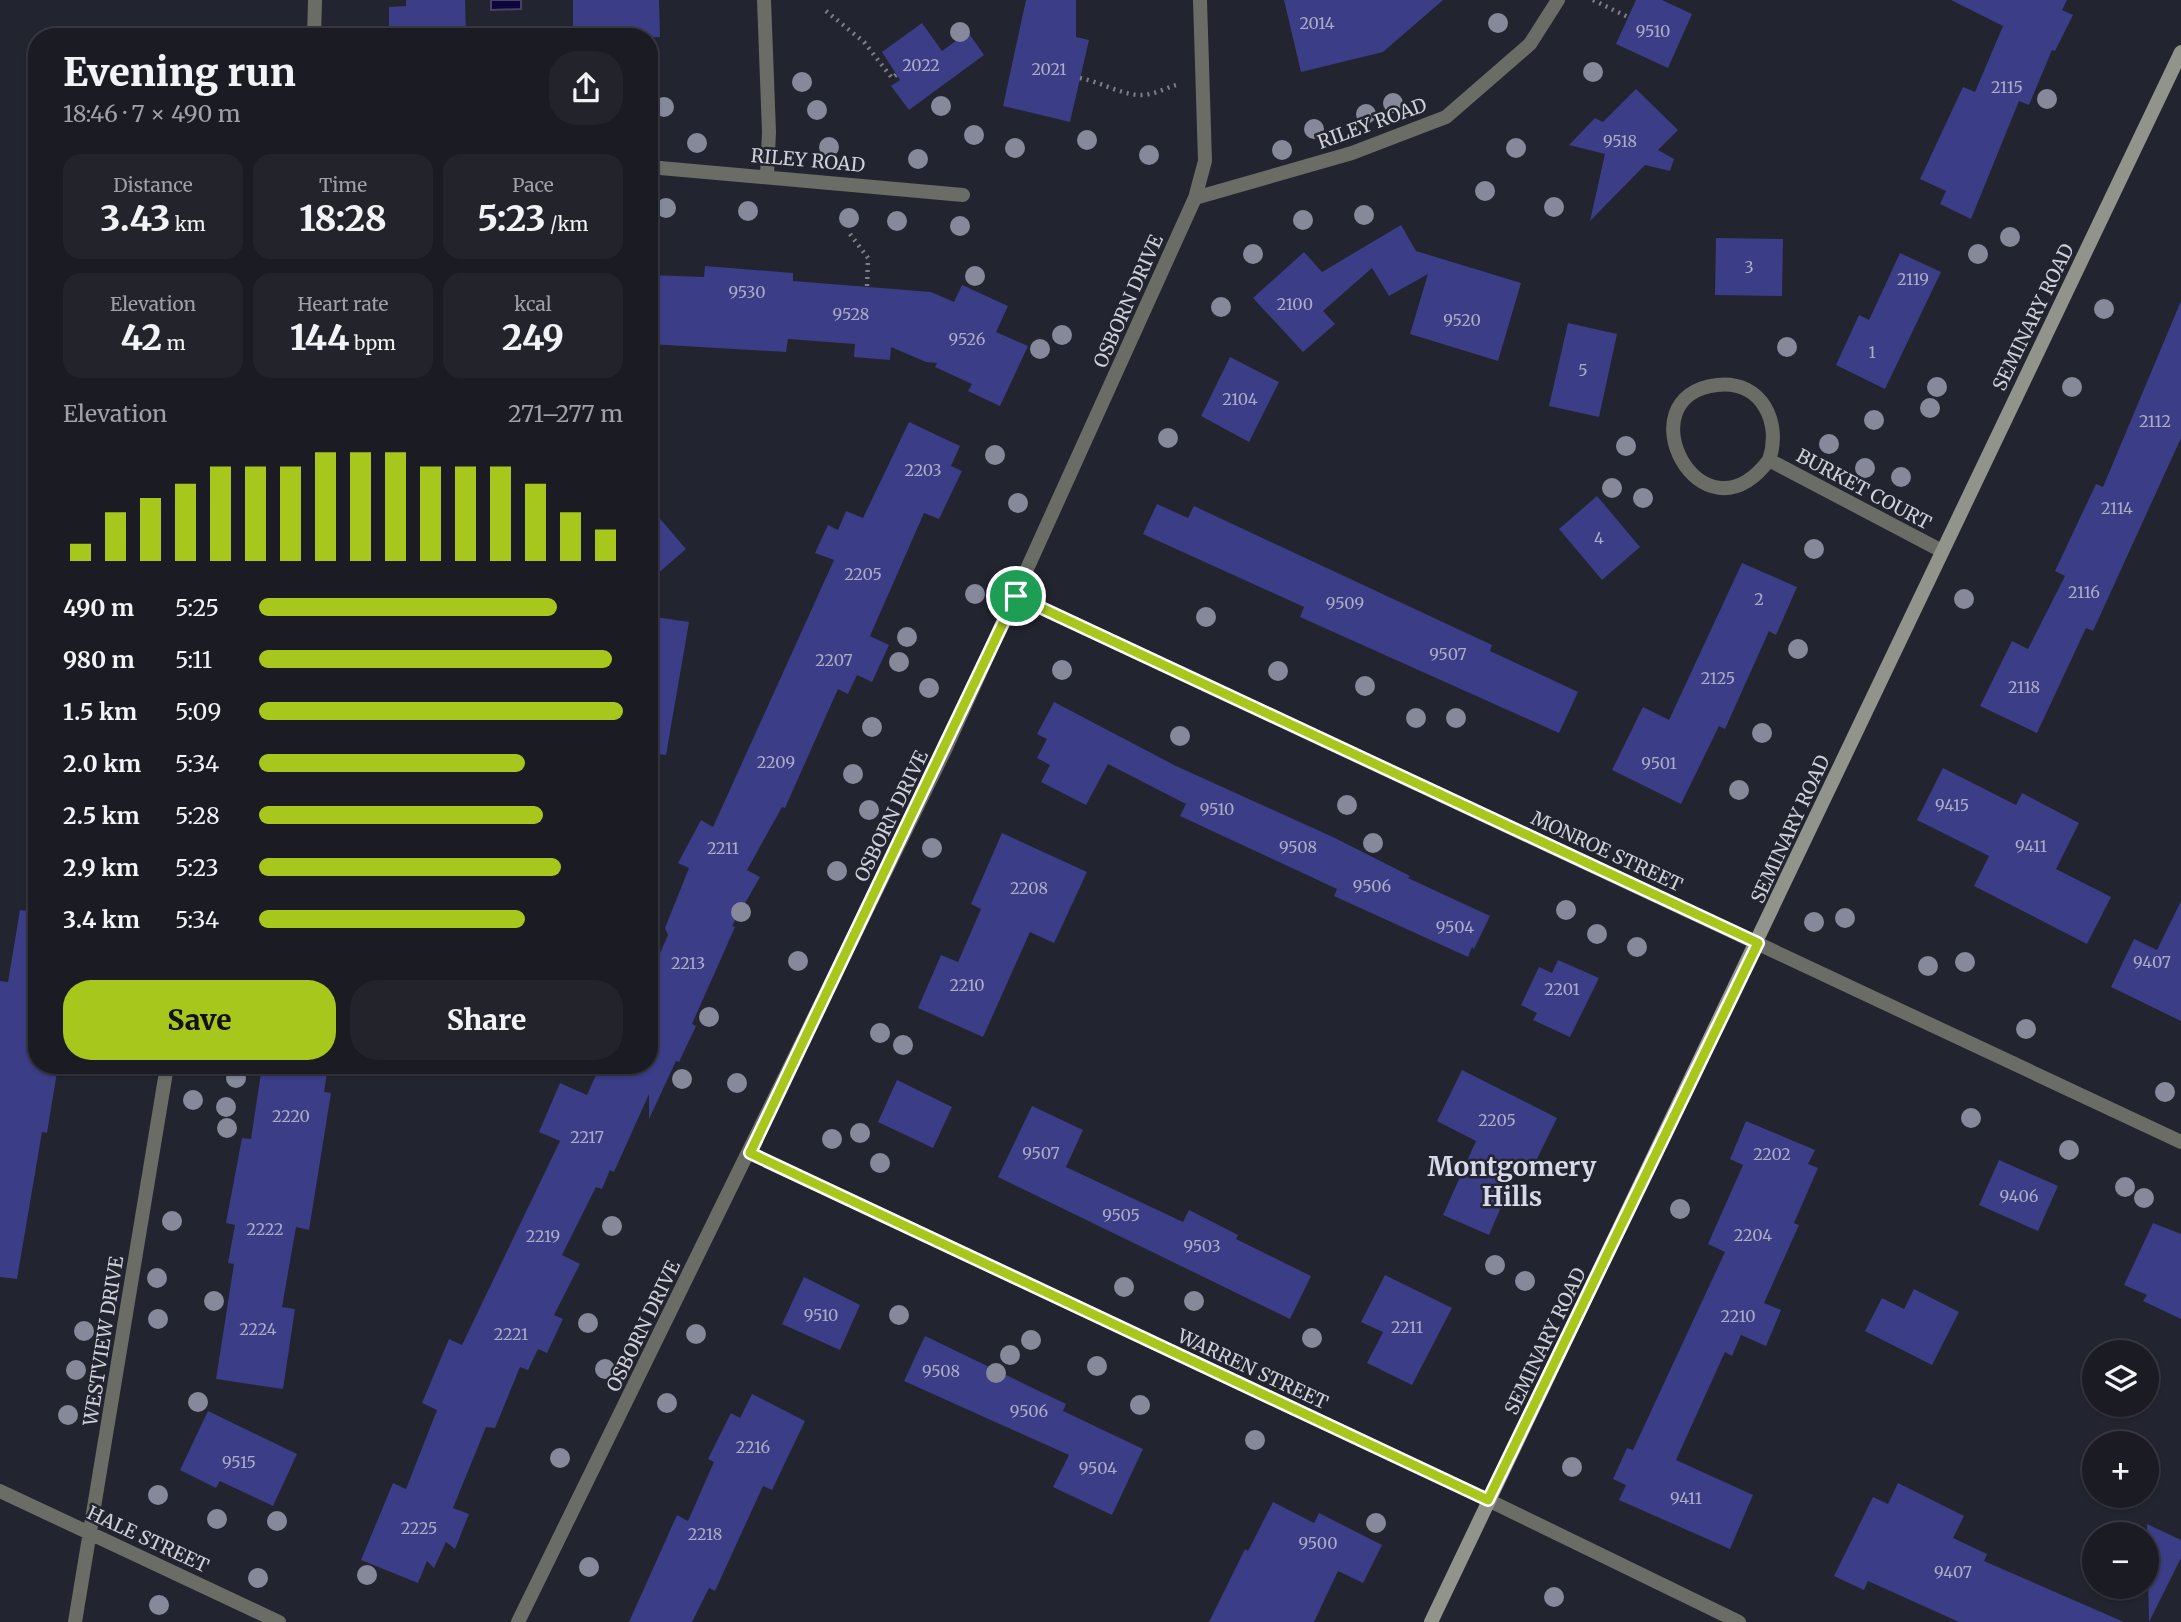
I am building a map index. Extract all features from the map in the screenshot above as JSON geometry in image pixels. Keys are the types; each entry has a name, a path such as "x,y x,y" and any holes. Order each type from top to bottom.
{"main road":[{"name":"SEMINARY ROAD","path":"1431,1622 1758,943 2181,52"}],"street":[{"path":"314,28 315,0"},
{"path":"764,0 769,132 767,175"},
{"name":"OSBORN DRIVE","path":"518,1622 750,1153 1016,596 1195,198 1206,161 1200,0"},
{"name":"RILEY ROAD","path":"1195,198 1352,153 1446,117 1530,44 1558,0"},
{"name":"RILEY ROAD","path":"658,168 767,175 963,195"},
{"name":"BURKET COURT","path":"1727,384 1743,387 1769,410 1775,443 1769,460 1759,473 1745,482 1720,486 1697,479 1684,468 1674,445 1675,420 1682,405 1695,393 1710,386 1727,384"},
{"name":"BURKET COURT","path":"1769,460 1942,551"},
{"name":"MONROE STREET","path":"1016,596 2181,1142"},
{"name":"WESTVIEW DRIVE","path":"75,1622 166,1074"},
{"name":"WARREN STREET","path":"750,1153 1488,1500 1739,1622"},
{"name":"HALE STREET","path":"0,1491 279,1622"}],"path":[{"path":"1593,0 1628,18"},
{"path":"826,11 864,42 892,78 897,74"},
{"path":"1080,78 1105,83 1134,94 1147,95 1174,85 1203,81"},
{"path":"850,234 868,258 867,286"}],"shaded area":[{"path":"491,0 521,0 521,9 491,10"}],"building":[{"path":"406,0 465,0 466,28 389,28 389,7 406,6"},
{"path":"573,0 659,0 660,37 658,28 573,28"},
{"path":"1026,0 1076,0 1076,37 1089,40 1070,122 1003,106"},
{"path":"1284,0 1443,0 1383,52 1301,72"},
{"path":"1636,0 1662,0 1692,14 1668,68 1616,44"},
{"path":"1951,0 2067,0 2062,10 2073,15 2055,51 2052,50 2029,105 2019,101 1971,219 1940,204 1946,191 1920,179 1963,87 1975,92 2003,26"},
{"path":"922,23 942,51 968,32 984,55 909,110 891,86 900,80 882,52"},
{"path":"1636,89 1678,130 1658,150 1674,159 1670,171 1645,165 1590,221 1605,154 1569,145 1595,118 1603,122"},
{"path":"1401,225 1416,251 1521,283 1498,361 1410,334 1428,274 1389,296 1372,268 1323,311 1335,324 1303,352 1253,298 1304,252 1322,272"},
{"path":"1716,238 1783,239 1782,296 1715,295"},
{"path":"1900,253 1941,272 1885,389 1836,365 1859,315 1869,320"},
{"path":"705,266 793,273 793,281 931,292 954,302 962,285 1008,306 996,332 1028,346 1000,406 968,391 972,384 935,367 937,363 926,362 891,347 890,360 854,357 855,344 788,339 786,352 658,345 658,275 704,277"},
{"path":"2181,301 2181,438 2093,631 2086,628 2037,733 1980,706 2012,641 2028,649 2065,576 2055,571 2096,484 2103,487"},
{"path":"1568,323 1617,334 1599,417 1549,406"},
{"path":"1230,357 1279,382 1249,442 1201,416"},
{"path":"909,422 960,446 951,466 962,471 939,519 924,513 870,636 889,645 872,682 857,675 848,694 838,689 785,808 782,807 747,870 760,877 732,926 735,927 692,1024 696,1026 679,1062 676,1061 649,1119 649,1094 614,1172 610,1170 602,1189 596,1187 562,1255 580,1264 554,1315 563,1319 547,1353 538,1349 528,1370 520,1367 495,1428 486,1427 453,1508 469,1514 455,1549 446,1542 434,1568 427,1561 418,1583 361,1560 393,1483 406,1489 437,1410 422,1403 449,1339 462,1345 560,1141 539,1132 560,1083 587,1095 596,1074 658,1074 658,958 668,935 665,928 689,868 678,863 701,820 713,827 834,560 815,553 828,525 838,530 846,511 863,518"},
{"path":"1597,496 1640,547 1602,580 1559,529"},
{"path":"1157,504 1188,518 1194,506 1492,645 1490,651 1578,692 1559,733 1300,617 1304,607 1143,534"},
{"path":"658,516 686,549 658,573"},
{"path":"1742,563 1797,587 1776,635 1769,631 1725,729 1719,726 1681,804 1612,770 1643,707 1669,720"},
{"path":"658,617 689,622 666,755 658,754"},
{"path":"1054,702 1176,766 1335,838 1410,876 1408,878 1490,916 1474,949 1472,947 1468,957 1334,896 1337,889 1180,816 1186,804 1108,764 1086,805 1041,782 1050,765 1037,758 1047,739 1037,734"},
{"path":"1943,768 2016,805 2022,793 2079,823 2056,869 2111,897 2087,944 1974,886 1989,856 1917,820"},
{"path":"1002,833 1087,872 1054,943 1030,932 983,1037 918,1008 941,955 958,962 981,909 971,904"},
{"path":"2181,901 2181,1021 2111,987 2134,939 2157,950"},
{"path":"20,910 28,911 28,1074 57,1074 47,1133 42,1132 17,1279 0,1277 0,981 8,982"},
{"path":"1558,960 1599,978 1570,1037 1533,1020 1537,1013 1521,1005 1539,967 1552,973"},
{"path":"1462,1070 1557,1118 1532,1169 1520,1163 1489,1235 1443,1215 1476,1141 1437,1121"},
{"path":"261,1074 327,1074 324,1092 331,1093 309,1230 296,1227 282,1307 295,1309 283,1389 216,1379 234,1264 228,1263 235,1225 226,1223 242,1138 251,1139"},
{"path":"897,1080 952,1107 933,1148 878,1122"},
{"path":"1032,1106 1083,1130 1066,1167 1183,1222 1189,1210 1238,1235 1236,1239 1311,1276 1290,1319 998,1177"},
{"path":"1746,1121 1815,1150 1808,1164 1818,1168 1794,1223 1799,1225 1764,1303 1781,1310 1766,1346 1741,1335 1732,1356 1725,1352 1676,1460 1753,1495 1730,1549 1619,1500 1626,1485 1613,1479 1627,1448 1633,1450 1725,1252 1708,1244 1743,1165 1730,1159"},
{"path":"1999,1160 2058,1186 2038,1231 1979,1205"},
{"path":"2153,1223 2181,1234 2181,1319 2143,1301 2147,1295 2124,1285"},
{"path":"1385,1275 1452,1308 1412,1385 1367,1363 1383,1332 1361,1322"},
{"path":"804,1277 860,1305 840,1350 782,1324"},
{"path":"1914,1289 1959,1312 1932,1365 1865,1331 1882,1298 1904,1309"},
{"path":"925,1336 1066,1404 1063,1411 1143,1449 1112,1515 1053,1487 1069,1455 904,1381"},
{"path":"752,1394 805,1421 772,1490 763,1486 715,1591 709,1588 692,1622 629,1622 677,1515 688,1521 714,1462 708,1459 731,1413 740,1418"},
{"path":"208,1411 297,1454 273,1506 220,1481 216,1488 180,1470"},
{"path":"1898,1483 1964,1516 1953,1538 1987,1554 1984,1561 2124,1622 1959,1622 1868,1581 1864,1590 1834,1576 1873,1497 1888,1504"},
{"path":"1273,1502 1314,1523 1319,1513 1382,1545 1363,1583 1338,1571 1314,1622 1209,1622 1245,1549 1248,1551"},
{"path":"2159,1530 2181,1540 2181,1558 2149,1622 2149,1599 2159,1599"}],"district":[{"name":"Montgomery Hills","path":"1512,1182"}],"route":[{"path":"1016,596 1758,943 1488,1500 750,1153 945,750 1016,596"}]}
